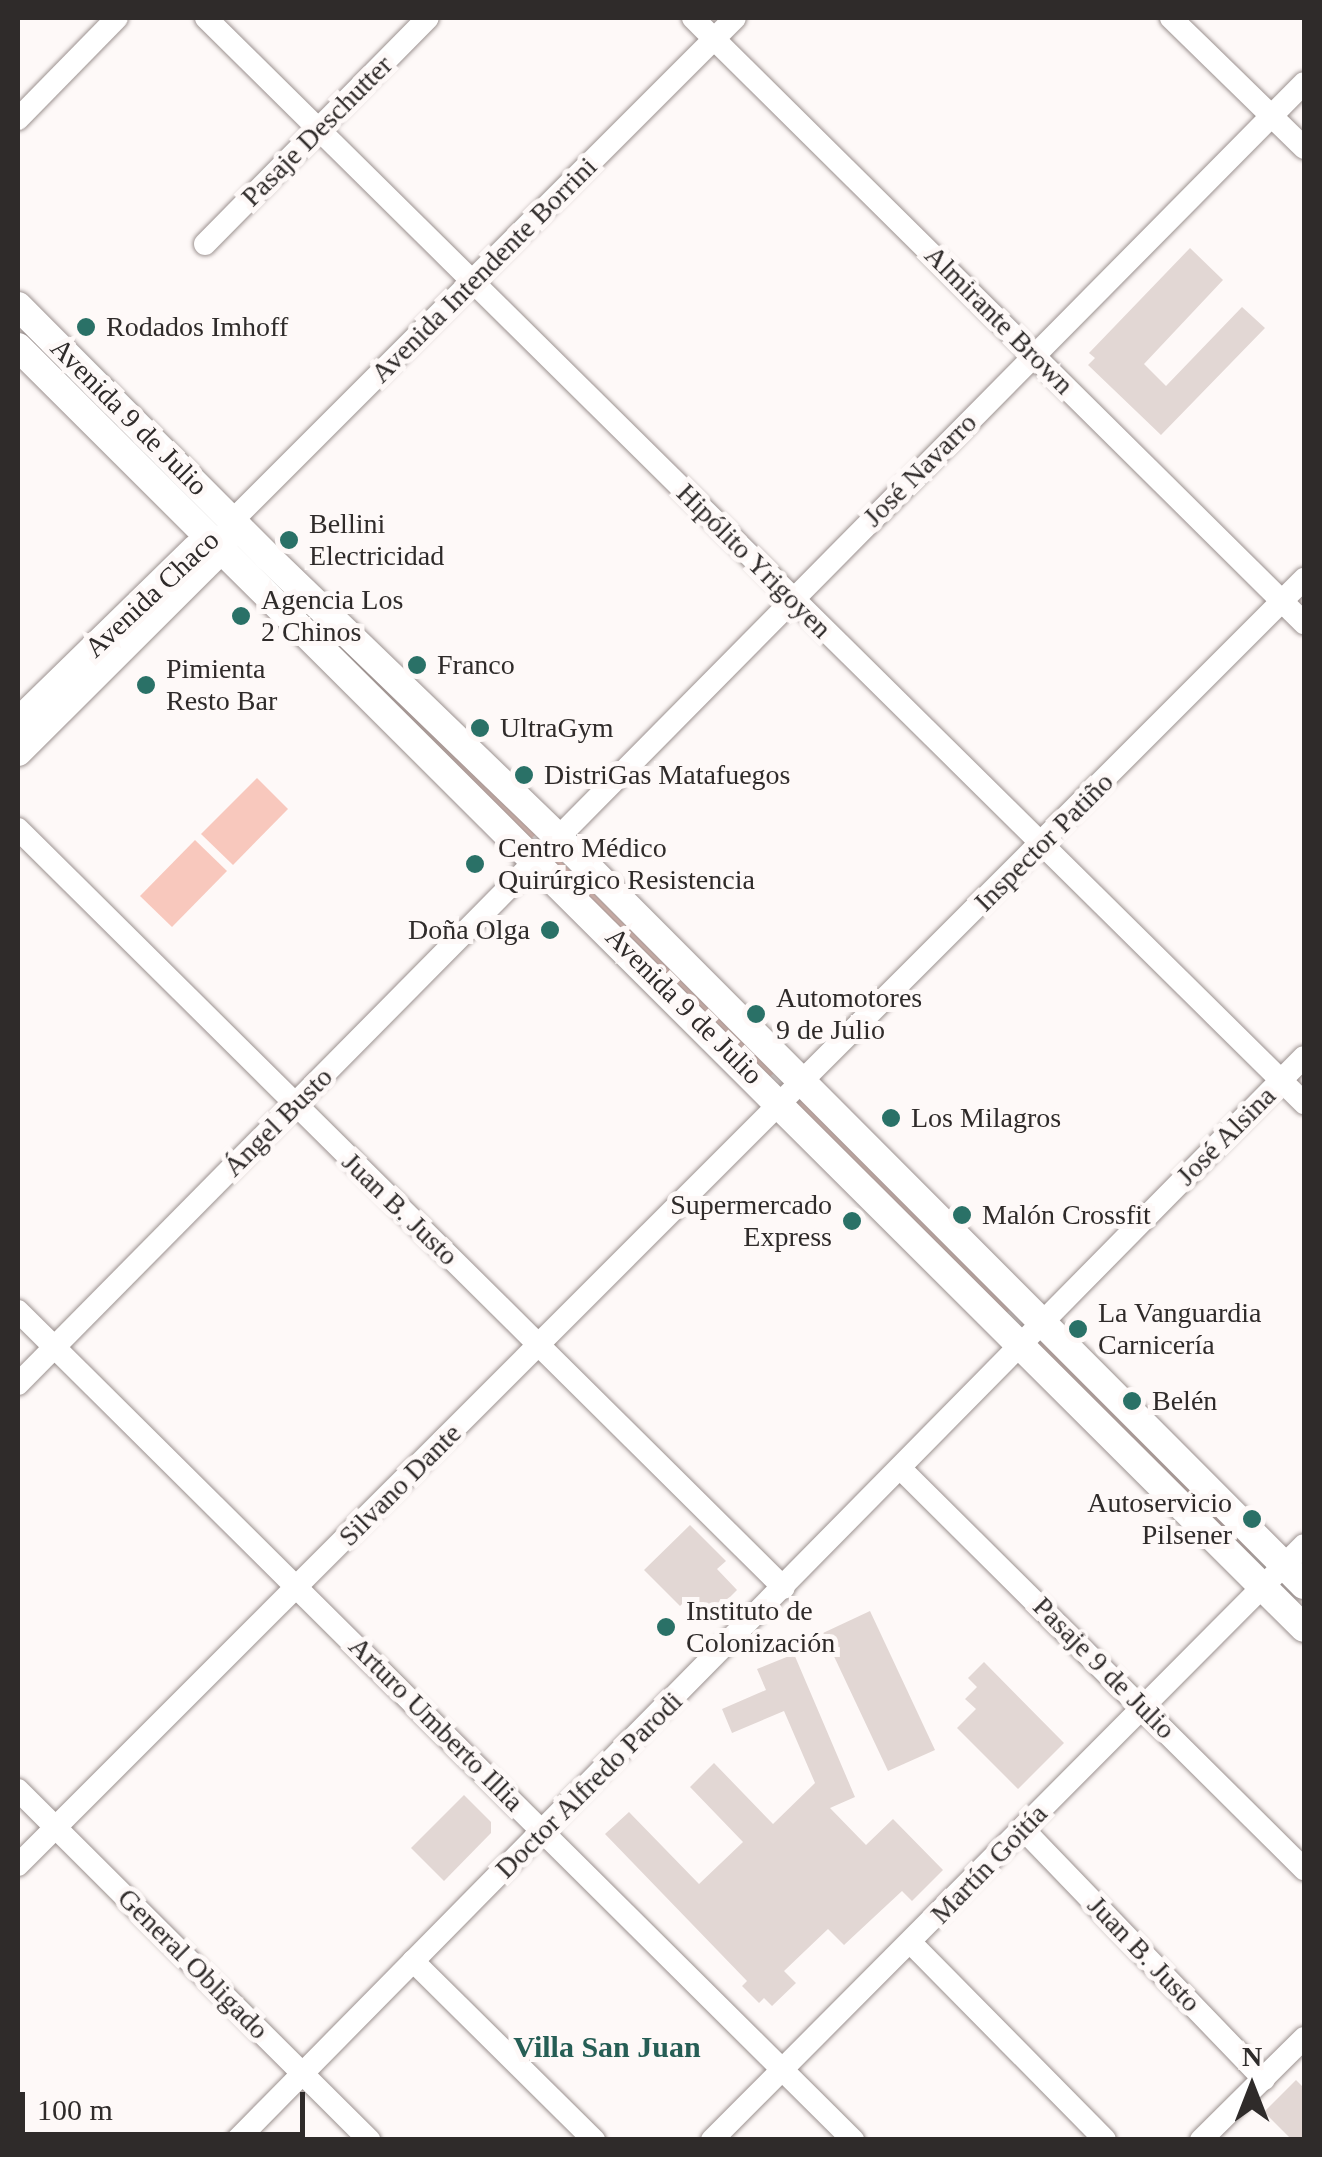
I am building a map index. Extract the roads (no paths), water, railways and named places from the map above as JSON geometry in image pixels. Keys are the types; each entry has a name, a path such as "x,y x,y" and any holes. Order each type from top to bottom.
{"main road":[{"name":"Avenida 9 de Julio","path":"18,306 232,522 559,838 1022,1343 1304,1628"},
{"name":"Avenida 9 de Julio","path":"18,346 214,544 538,860 1042,1322 1294,1575"},
{"name":"Avenida Chaco","path":"18,752 232,522"},
{"name":"Avenida Chaco","path":"18,722 214,544"}],"street":[{"path":"18,118 116,18"},
{"name":"Hipólito Yrigoyen","path":"206,18 475,279 791,600 1044,843 1304,1103"},
{"name":"Pasaje Deschutter","path":"205,244 428,18"},
{"name":"Almirante Brown","path":"693,18 1304,623"},
{"name":"Avenida Intendente Borrini","path":"232,522 735,18"},
{"path":"1171,18 1304,148"},
{"name":"José Navarro","path":"538,860 1304,83"},
{"name":"Inspector Patiño","path":"790,1093 1044,843 1304,578"},
{"name":"Juan B. Justo","path":"18,829 784,1588"},
{"name":"Ángel Busto","path":"18,1384 538,860"},
{"name":"José Alsina","path":"1022,1343 1304,1057"},
{"name":"Silvano Dante","path":"18,1865 790,1093"},
{"name":"Arturo Umberto Illia","path":"18,1311 853,2140"},
{"name":"Doctor Alfredo Parodi","path":"237,2140 1022,1343"},
{"name":"Pasaje 9 de Julio","path":"901,1469 1304,1869"},
{"name":"Martín Goitía","path":"712,2140 779,2067 912,1943 1262,1586 1294,1575 1304,1545"},
{"name":"General Obligado","path":"18,1790 369,2140"},
{"name":"Juan B. Justo","path":"1024,1830 1264,2079"},
{"path":"912,1943 1104,2140"},
{"path":"412,1962 594,2140"},
{"path":"1201,2140 1304,2038"}],"place":[{"name":"Rodados Imhoff","path":"86,327"},
{"name":"Bellini Electricidad","path":"289,540"},
{"name":"Agencia Los 2 Chinos","path":"241,616"},
{"name":"Franco","path":"417,665"},
{"name":"Pimienta Resto Bar","path":"146,685"},
{"name":"UltraGym","path":"480,728"},
{"name":"DistriGas Matafuegos","path":"524,775"},
{"name":"Centro Médico Quirúrgico Resistencia","path":"475,864"},
{"name":"Doña Olga","path":"550,930"},
{"name":"Automotores 9 de Julio","path":"756,1014"},
{"name":"Los Milagros","path":"891,1118"},
{"name":"Malón Crossfit","path":"962,1215"},
{"name":"Supermercado Express","path":"852,1221"},
{"name":"La Vanguardia Carnicería","path":"1078,1329"},
{"name":"Belén","path":"1132,1401"},
{"name":"Autoservicio Pilsener","path":"1252,1519"},
{"name":"Instituto de Colonización","path":"666,1627"}],"district":[{"name":"Villa San Juan","path":"607,2047"}]}
